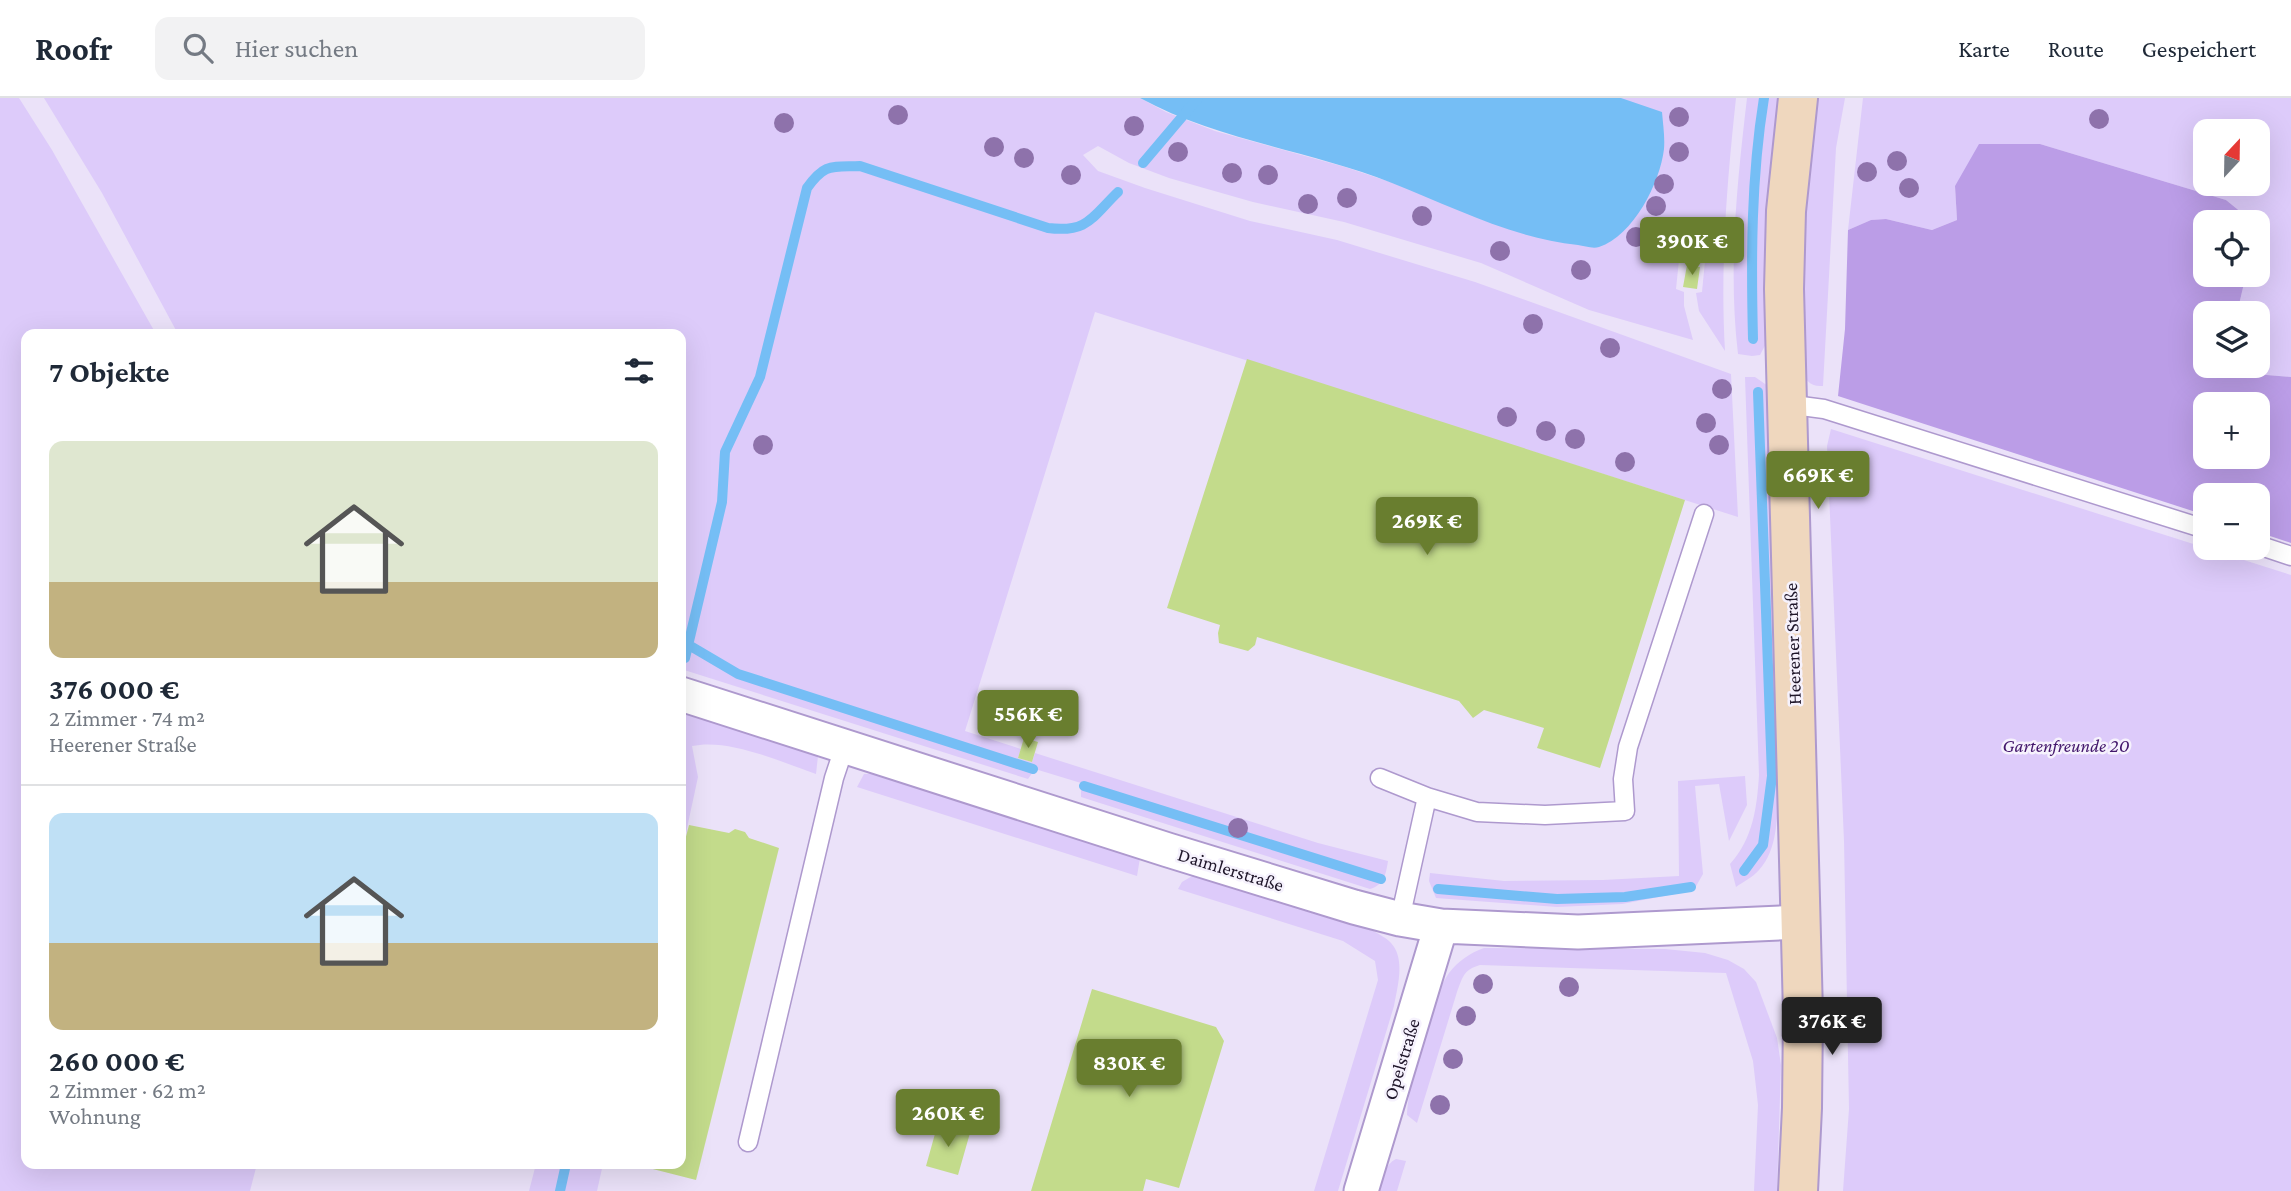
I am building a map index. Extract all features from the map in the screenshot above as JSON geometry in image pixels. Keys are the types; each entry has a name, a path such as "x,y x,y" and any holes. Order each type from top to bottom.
{"main road":[{"name":"Heerener Straße","path":"1798,98 1786,211 1786,404 1801,922 1802,1108 1798,1191"}],"street":[{"name":"Daimlerstraße","path":"686,697 1168,850 1400,919 1441,926 1578,932 1801,922"},
{"name":"Opelstraße","path":"1362,1191 1441,926"}],"lane":[{"path":"1786,404 1824,409 2193,524"},
{"path":"1380,778 1427,797 1477,812 1545,815 1625,811 1623,779 1628,747 1704,514"},
{"path":"2270,549 2291,556"},
{"path":"748,1142 834,778 845,745"},
{"path":"1400,919 1427,797"}],"green space":[{"path":"0,98 19,98 52,150 153,329 21,329 21,1169 256,1169 250,1191 0,1191"},
{"path":"44,98 1140,98 1166,112 1215,131 1390,182 1627,101 1621,98 1736,98 1725,224 1725,351 1699,311 1696,293 1702,292 1705,261 1679,260 1676,289 1684,292 1684,306 1693,340 1589,310 1481,263 1344,222 1253,202 1169,178 1129,163 1098,146 1083,155 1098,171 1145,188 1250,221 1337,240 1475,282 1731,374 1738,517 1095,312 965,731 1021,749 1018,758 1032,762 1035,753 1318,843 1388,861 1381,882 1370,889 1081,797 1081,783 1035,769 1028,779 686,671 686,329 175,329 102,193"},
{"path":"1747,98 1783,98 1768,340 1760,355 1752,356 1738,354 1734,290 1737,194"},
{"path":"1815,98 1845,98 1836,148 1823,386 1809,382 1800,368 1802,231"},
{"path":"1863,98 2291,98 2291,377 2270,375 2270,301 2240,301 2243,287 2270,287 2270,210 2238,210 2226,200 2213,196 2270,196 2270,119 2193,119 2193,190 2040,144 1955,186 1957,220 1932,230 1886,219 1871,220 1848,230"},
{"path":"1745,377 1755,377 1768,386 1779,789 1770,853 1757,873 1736,887 1730,864 1749,833 1755,811 1759,775"},
{"name":"Gartenfreunde 20","path":"1831,429 2193,544 2193,560 2244,560 2291,575 2291,1191 1843,1191 1849,1109 1844,841 1827,446"},
{"path":"686,714 818,756 816,774 738,748 707,744 692,746 698,777 686,833"},
{"path":"864,774 873,774 1140,858 1137,876 857,787"},
{"path":"1745,776 1747,805 1729,841 1719,784 1695,786 1703,874 1695,888 1690,891 1622,904 1557,907 1436,898 1429,881 1430,873 1504,881 1679,876 1678,781"},
{"path":"1194,875 1372,930 1387,939 1396,950 1399,974 1394,1006 1338,1191 1314,1191 1378,980 1375,961 1343,941 1178,889 1182,882"},
{"path":"1484,948 1665,949 1705,953 1728,960 1744,969 1756,982 1777,1038 1781,1065 1777,1191 1754,1191 1758,1105 1753,1061 1726,973 1480,965 1474,967 1464,975 1457,992 1417,1123 1407,1115 1411,1083 1422,1042 1442,985 1460,961"},
{"path":"1396,1159 1406,1161 1397,1191 1380,1191 1386,1169"},
{"path":"535,1169 602,1169 597,1191 529,1191"}],"shaded area":[{"path":"1979,144 2040,144 2193,190 2193,196 2213,196 2226,200 2238,210 2193,210 2193,287 2243,287 2240,301 2193,301 2193,378 2291,377 2291,543 2270,536 2270,483 2193,483 2193,511 1838,396 1845,329 1848,230 1871,220 1886,219 1932,230 1957,220 1955,186"}],"water":[{"path":"1140,98 1621,98 1662,112 1664,149 1657,177 1643,207 1623,232 1599,247 1591,248 1506,229 1392,183 1201,125"}],"building":[{"path":"1687,265 1700,267 1697,289 1683,287"},
{"path":"1247,359 1685,500 1600,768 1537,748 1544,728 1484,710 1473,718 1459,701 1257,637 1255,645 1248,651 1219,643 1220,625 1167,608"},
{"path":"997,695 1012,700 1003,725 988,721"},
{"path":"1024,738 1038,742 1032,762 1018,758"},
{"path":"689,825 729,833 735,829 745,832 749,838 779,848 696,1180 653,1169 686,1169 686,837"},
{"path":"1092,989 1216,1027 1224,1041 1179,1188 1146,1179 1143,1191 1031,1191"},
{"path":"938,1123 970,1133 958,1175 926,1166"}],"waterway":[{"path":"1143,163 1198,98"},
{"path":"1753,339 1753,218 1764,98"},
{"path":"686,654 722,502 725,452 760,377 807,188 813,180 829,168 860,166 1048,228 1061,229 1072,228 1088,221 1118,192"},
{"path":"1744,871 1763,845 1772,776 1758,392"},
{"path":"687,644 738,674 1033,769"},
{"path":"1084,786 1381,879"},
{"path":"1438,889 1557,899 1625,897 1691,887"},
{"path":"560,1191 565,1169"}]}
